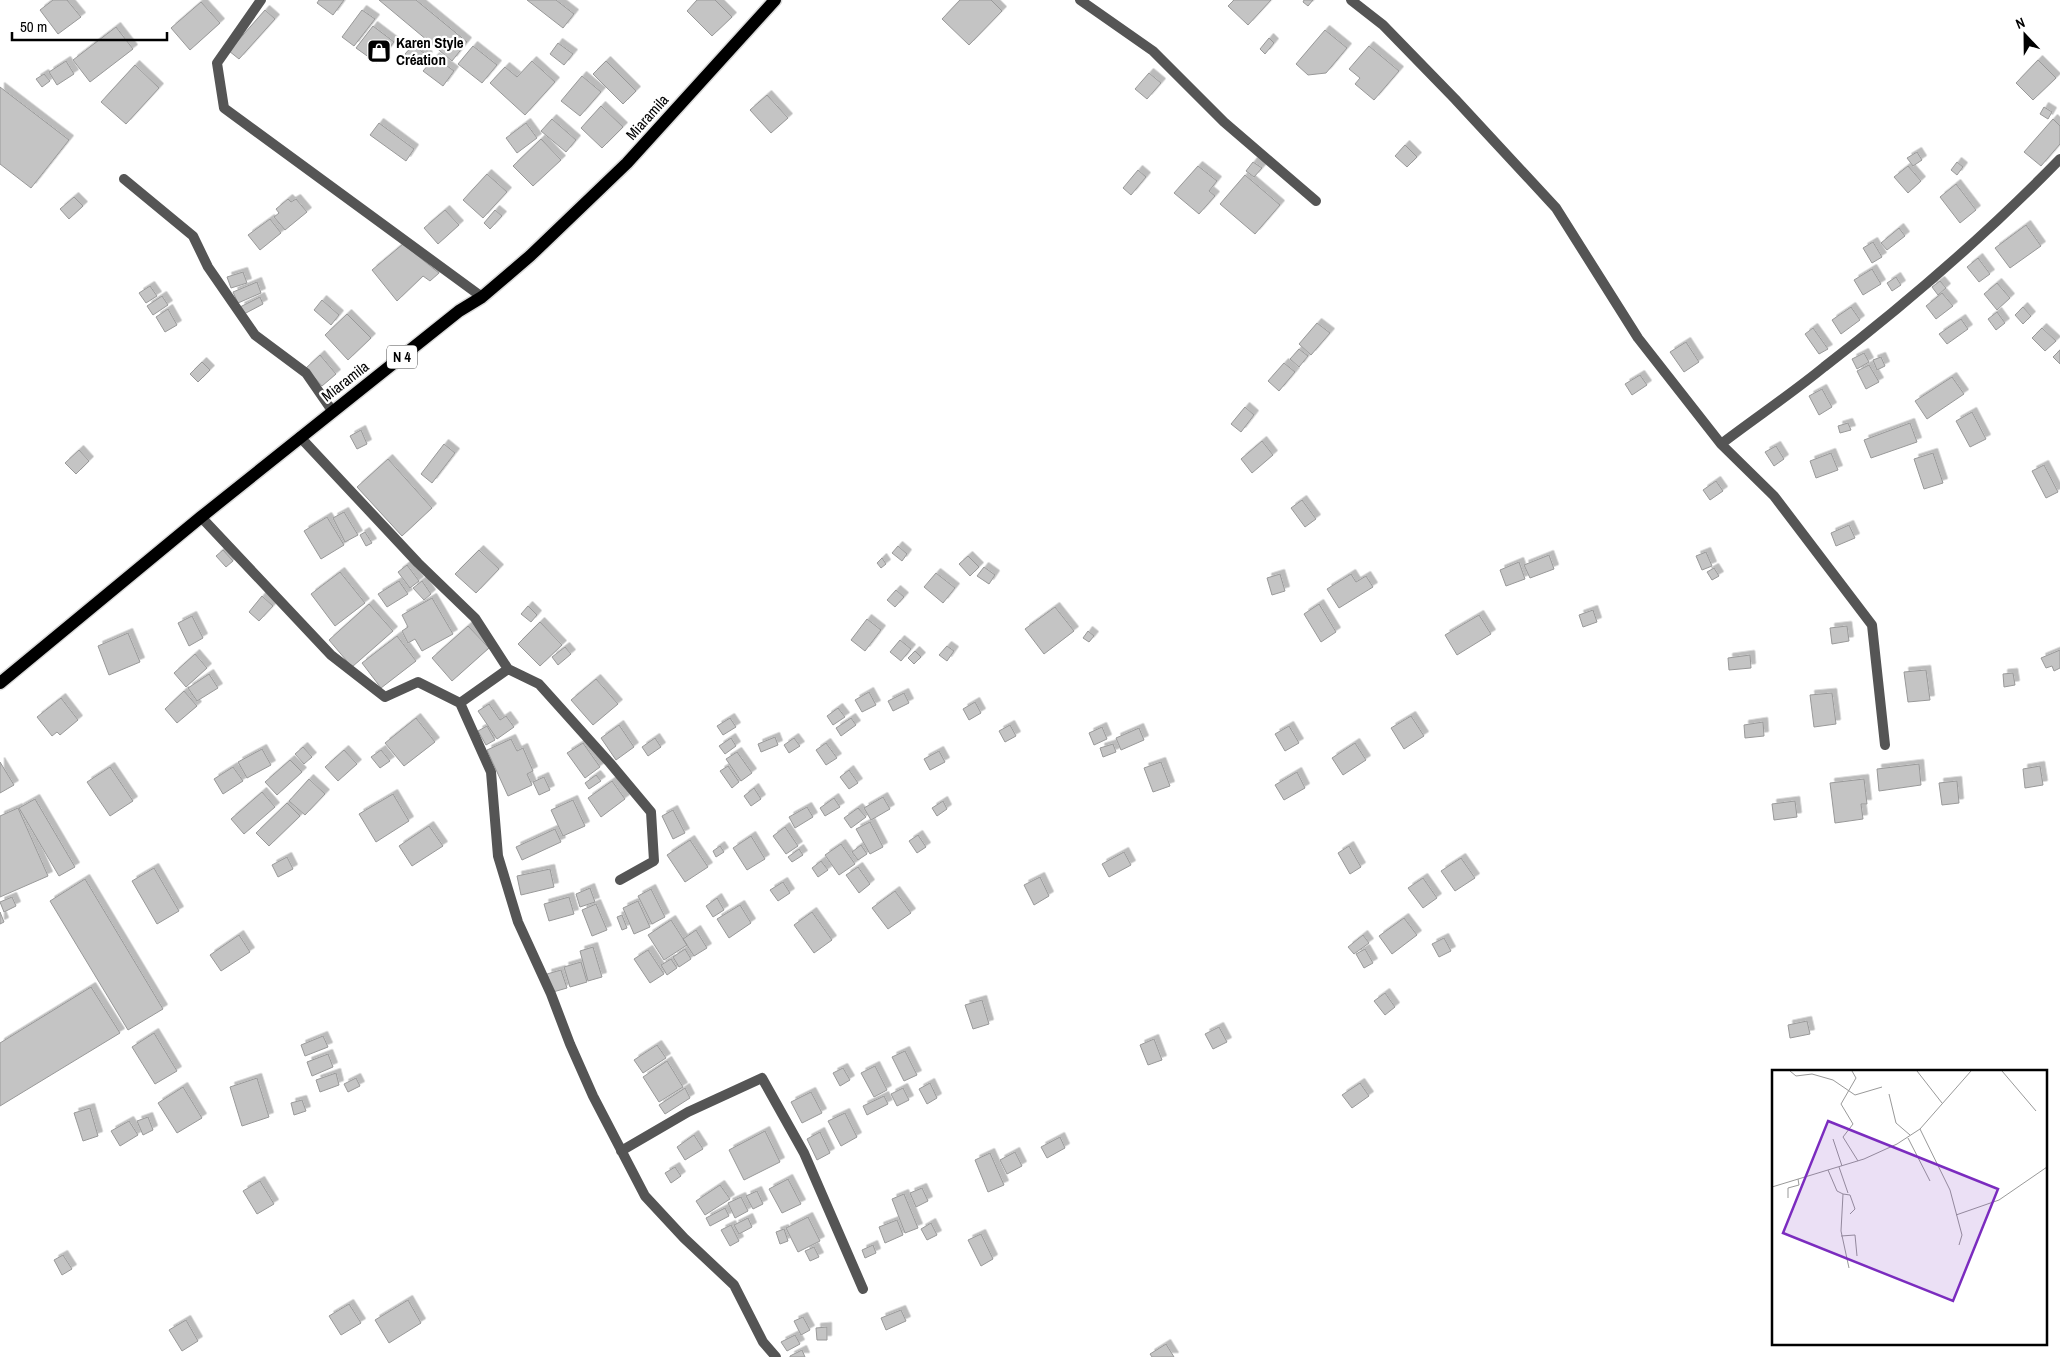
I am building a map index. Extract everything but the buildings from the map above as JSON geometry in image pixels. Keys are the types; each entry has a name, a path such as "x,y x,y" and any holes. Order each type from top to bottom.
{"main road":[{"name":"Miaramila","path":"0,683 200,517 459,312 482,297 530,256 627,163 775,0"}],"street":[{"path":"261,0 217,63 224,108 482,297"},
{"path":"1080,0 1153,51 1224,122 1316,201"},
{"path":"1351,0 1383,25 1556,208 1638,338 1720,444 1774,496 1872,625 1885,745"},
{"path":"1720,444 1824,368 1910,298 2012,208 2060,159"},
{"path":"124,179 193,236 208,267 255,335 306,373 333,412"},
{"path":"300,437 418,563 475,618 508,669 539,684 651,812 654,860 620,880"},
{"path":"200,517 332,655 385,697 418,682 460,703 491,772 498,856 518,922 551,994 593,1096 645,1196 684,1238 734,1285 764,1342 776,1357"},
{"path":"460,703 508,669"},
{"path":"622,1150 688,1112 762,1078 804,1153 863,1289"}],"place":[{"name":"Karen Style Création","path":"379,51"}]}
